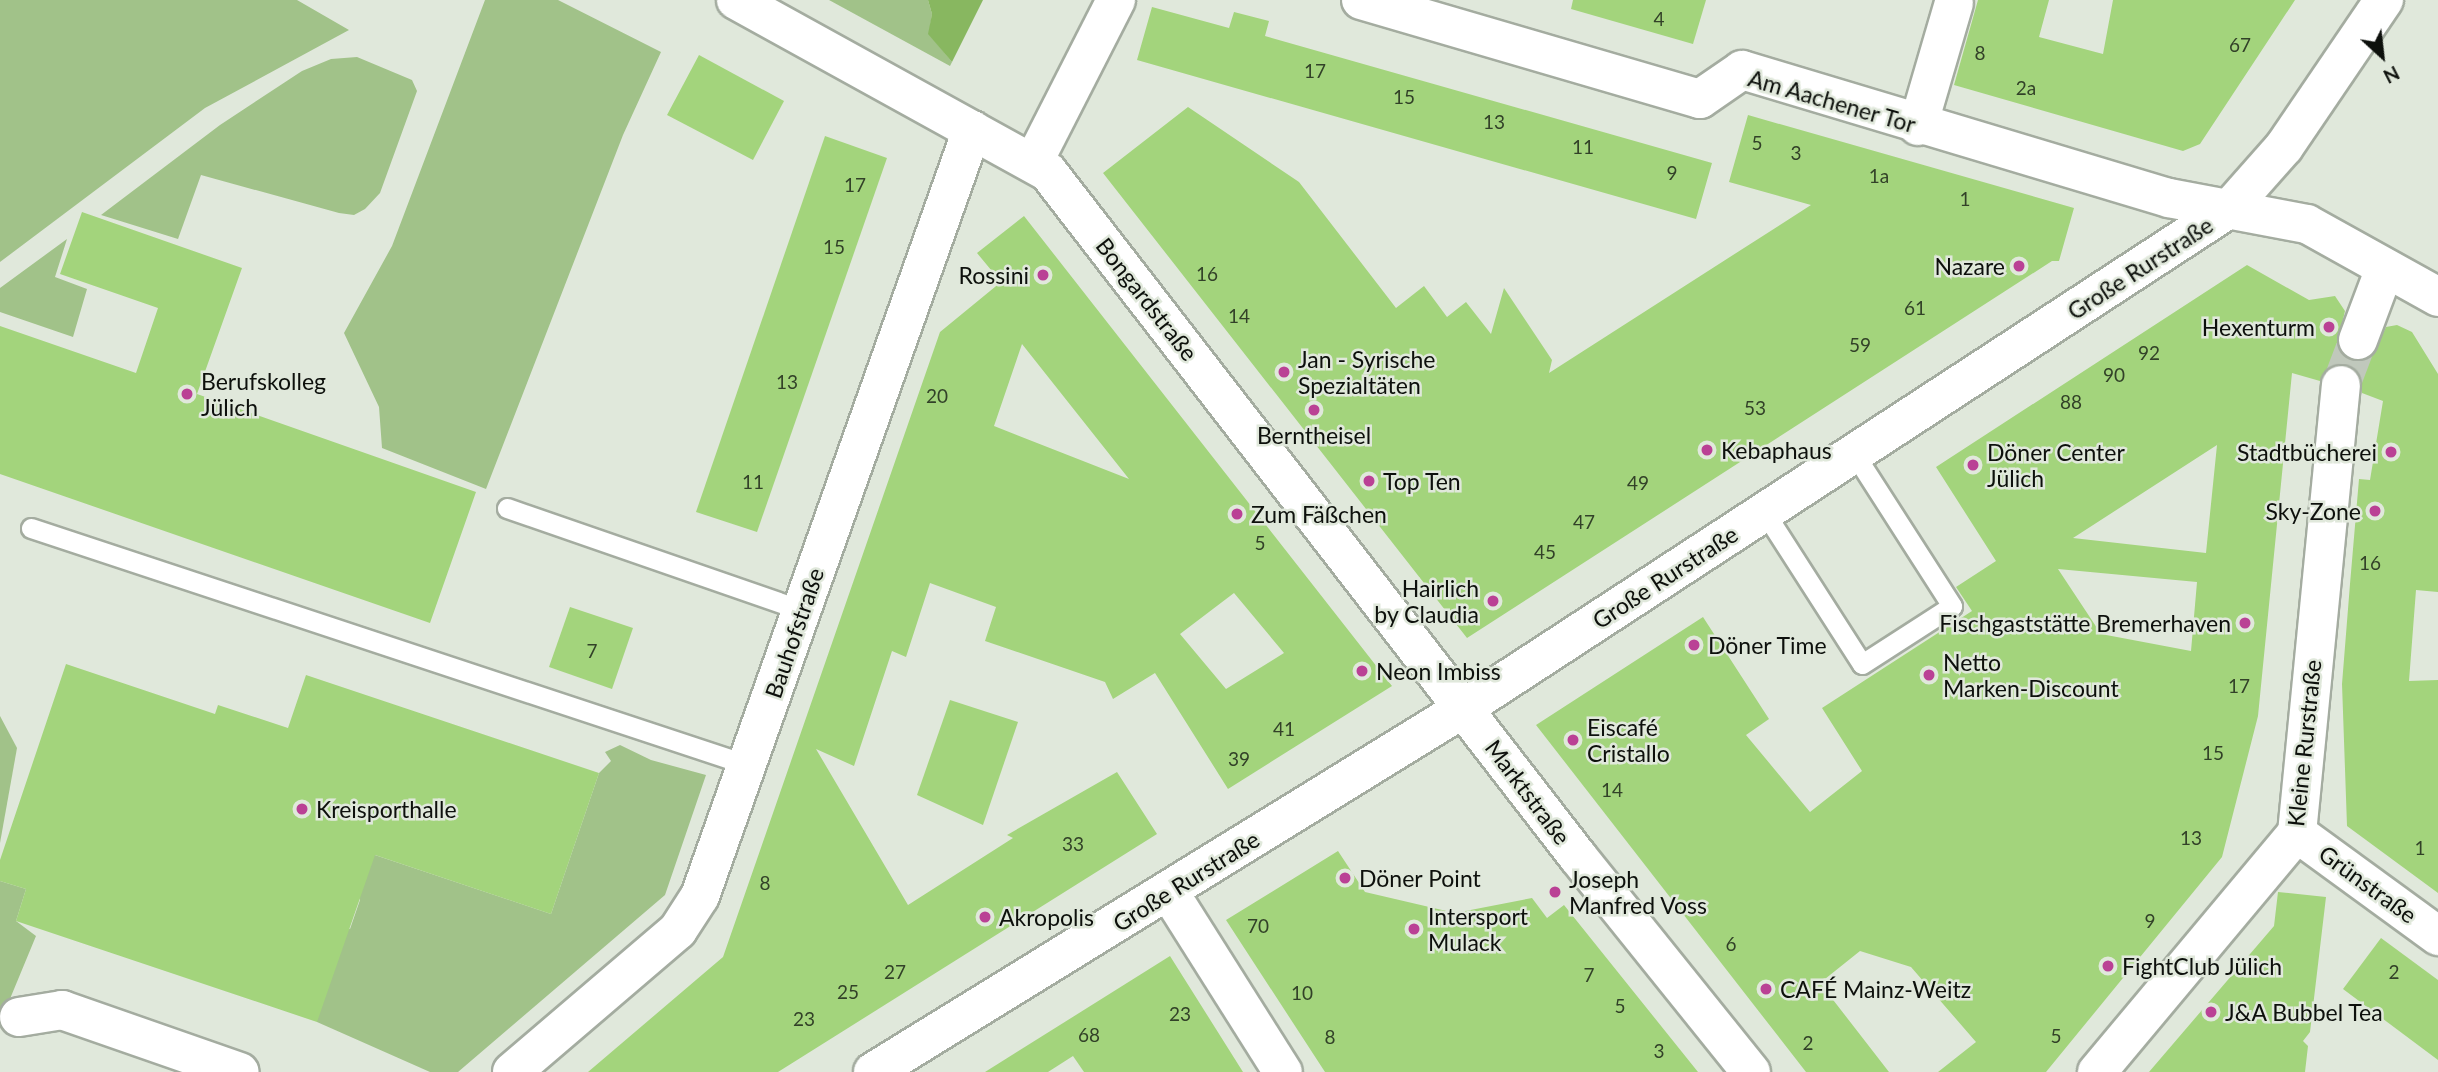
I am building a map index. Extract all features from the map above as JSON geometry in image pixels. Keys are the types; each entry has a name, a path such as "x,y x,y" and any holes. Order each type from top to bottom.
{"street":[{"name":"Bongardstraße","path":"736,0 1048,172 1464,708"},
{"path":"1032,163 1116,0"},
{"name":"Am Aachener Tor","path":"1361,0 1700,99 1742,71 1919,126 2169,198 2307,224 2438,297"},
{"name":"Große Rurstraße","path":"873,1072 1464,708 2231,208 2284,147 2384,0"},
{"path":"1919,126 1954,3"},
{"name":"Bauhofstraße","path":"530,1066 678,930 700,896 972,130"},
{"path":"2358,340 2385,268"},
{"name":"Kleine Rurstraße","path":"2097,1072 2297,833 2341,385"},
{"name":"Marktstraße","path":"1464,708 1751,1072"},
{"name":"Grünstraße","path":"2297,833 2438,936"},
{"path":"1169,892 1283,1072"},
{"path":"19,1017 62,1010 240,1072"}],"lane":[{"path":"1765,513 1863,664 1952,606 1855,455"},
{"path":"507,508 802,610"},
{"path":"31,528 748,765"}],"green space":[{"path":"0,0 297,0 349,30 205,108 0,262"},
{"path":"485,0 558,0 661,52 623,135 486,489 382,448 379,407 344,333 392,246"},
{"path":"829,0 928,0 932,14 929,34 952,62 950,66"},
{"path":"928,0 983,0 952,62 928,34 932,14"},
{"path":"357,57 412,80 417,91 380,193 365,209 354,215 339,213 201,175 178,239 101,215 220,125 302,71 331,59"},
{"path":"67,239 55,277 87,289 73,337 0,312 0,288"},
{"path":"0,716 17,748 0,843"},
{"path":"620,745 651,760 706,775 665,895 458,1072 430,1072 317,1022 317,918 350,929 360,900 342,844 551,914 599,773 611,761 605,752"},
{"path":"0,881 26,889 16,921 36,936 0,1023"}],"building":[{"path":"1573,0 1706,0 1693,44 1571,9"},
{"path":"1978,0 2049,0 2039,37 2103,54 2113,0 2295,0 2200,144 2183,151 1954,85"},
{"path":"1152,7 1229,28 1234,12 1269,21 1265,36 1712,163 1696,219 1137,60"},
{"path":"699,55 784,101 753,160 667,115"},
{"path":"1188,107 1299,182 1396,308 1424,286 1447,317 1466,302 1491,334 1504,288 1552,360 1549,373 1811,205 1729,182 1748,115 2074,208 2059,261 2052,261 1467,638 1103,173"},
{"path":"825,136 887,158 757,532 696,512"},
{"path":"82,212 242,268 197,394 476,492 430,623 0,474 0,326 136,373 158,308 60,274"},
{"path":"1024,216 1392,686 1228,789 1155,673 1113,699 1105,682 985,641 996,607 930,583 906,657 892,651 854,766 816,749 908,905 1013,838 1007,835 1117,772 1157,834 778,1072 588,1072 723,957 940,332 1001,282 977,253","holes":["1022,344 1129,479 994,426","1234,593 1284,653 1226,689 1180,634"]},
{"path":"2247,265 2309,300 2335,296 2345,311 2337,344 2350,360 2371,357 2386,327 2397,325 2412,332 2438,374 2438,592 2416,590 2409,681 2438,680 2438,893 2347,826 2342,684 2350,584 2359,479 2370,480 2383,401 2362,393 2361,375 2344,363 2331,365 2320,381 2292,373 2258,716 2222,857 2046,1072 1938,1072 1976,1042 1911,967 1860,951 1820,983 1889,1072 1806,1072 1536,725 1703,617 1769,719 1746,735 1810,812 1862,771 1822,708 1972,611 1956,587 1996,561 1936,467","holes":["2217,445 2206,553 2073,538","2058,569 2197,582 2191,651 2101,634"]},
{"path":"570,607 633,628 612,689 549,667"},
{"name":"Kreisporthalle","path":"66,664 215,714 218,705 288,728 306,675 599,773 551,914 375,855 317,1022 16,921 26,889 0,881 0,860"},
{"path":"950,700 1018,722 983,825 917,795"},
{"path":"1338,851 1365,892 1455,913 1532,898 1547,918 1564,905 1698,1072 1325,1072 1226,920"},
{"path":"2278,892 2326,897 2310,1032 2303,1041 2308,1046 2305,1072 2149,1072 2274,926"},
{"path":"2381,938 2438,980 2438,1060 2343,989"},
{"path":"1170,956 1243,1072 1084,1072 1073,1056 1048,1072 985,1072"}],"tunnel":[{"path":"2341,385 2358,340"}],"place":[{"name":"Nazare","path":"2019,266"},
{"name":"Rossini","path":"1043,275"},
{"name":"Hexenturm","path":"2329,327"},
{"name":"Jan - Syrische Spezialtäten","path":"1284,372"},
{"name":"Berufskolleg Jülich","path":"187,394"},
{"name":"Berntheisel","path":"1314,410"},
{"name":"Kebaphaus","path":"1707,450"},
{"name":"Stadtbücherei","path":"2391,452"},
{"name":"Döner Center Jülich","path":"1973,465"},
{"name":"Top Ten","path":"1369,481"},
{"name":"Sky-Zone","path":"2375,511"},
{"name":"Zum Fäßchen","path":"1237,514"},
{"name":"Hairlich by Claudia","path":"1493,601"},
{"name":"Fischgaststätte Bremerhaven","path":"2245,623"},
{"name":"Döner Time","path":"1694,645"},
{"name":"Neon Imbiss","path":"1362,671"},
{"name":"Netto Marken-Discount","path":"1929,675"},
{"name":"Eiscafé Cristallo","path":"1573,740"},
{"name":"Kreisporthalle","path":"302,809"},
{"name":"Döner Point","path":"1345,878"},
{"name":"Joseph Manfred Voss","path":"1555,892"},
{"name":"Akropolis","path":"985,917"},
{"name":"Intersport Mulack","path":"1414,929"},
{"name":"FightClub Jülich","path":"2108,966"},
{"name":"CAFÉ Mainz-Weitz","path":"1766,989"},
{"name":"J&A Bubbel Tea","path":"2211,1012"}]}
